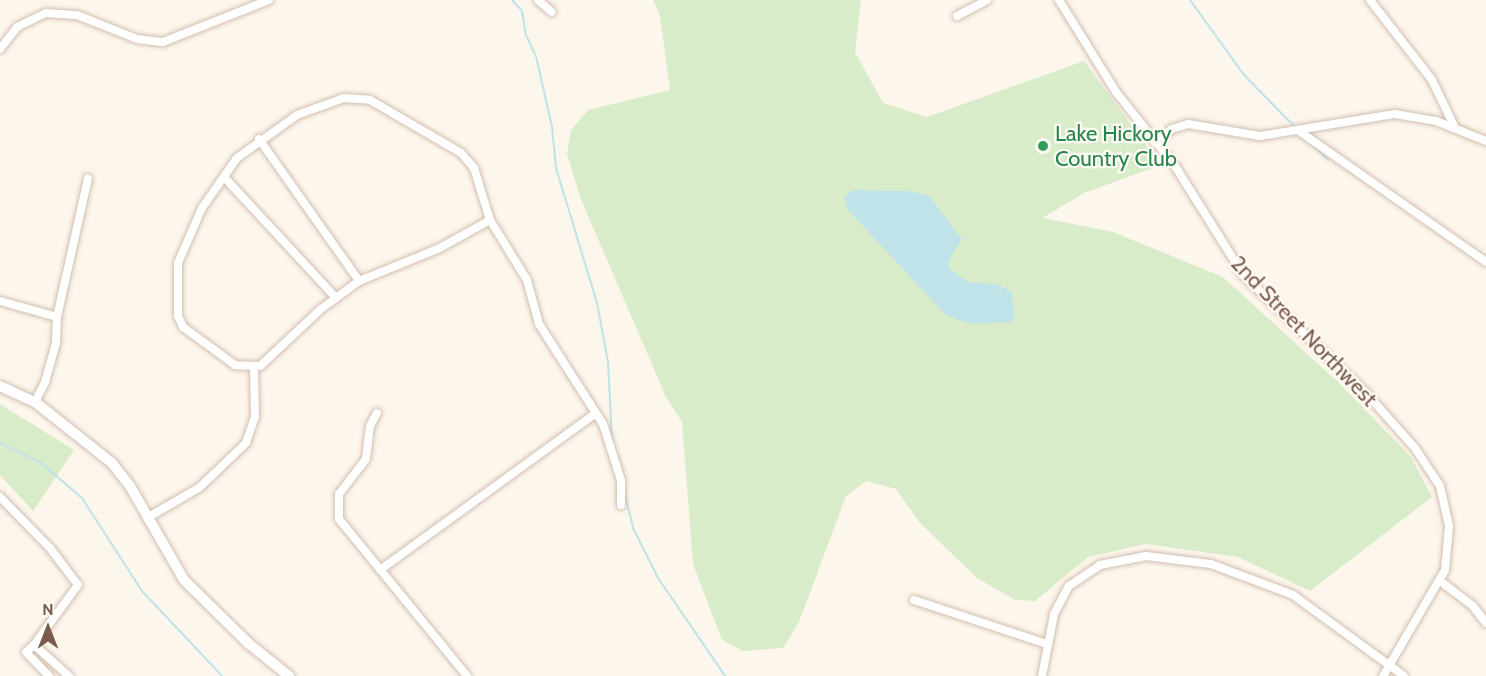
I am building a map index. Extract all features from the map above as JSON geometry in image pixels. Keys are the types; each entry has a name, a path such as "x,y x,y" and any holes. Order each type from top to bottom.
{"street":[{"path":"0,49 17,27 46,13 77,15 137,39 163,42 269,0"},
{"path":"538,0 552,12"},
{"path":"957,16 987,0"},
{"name":"2nd Street Northwest","path":"1059,0 1116,92 1175,166 1244,276 1367,394 1431,470 1444,497 1449,526 1447,559 1440,581 1383,676"},
{"path":"1370,0 1432,80 1455,128"},
{"path":"490,220 440,248 359,281 254,367 235,365 183,327 176,303 178,263 202,208 224,177 246,149 305,112 344,98 362,97 468,159 478,178 490,220 521,267 549,342 597,413 621,480 621,505"},
{"path":"1154,142 1172,129 1188,124 1250,136 1299,131 1395,114 1419,117 1486,141"},
{"path":"1299,131 1486,262"},
{"path":"259,139 359,281"},
{"path":"224,177 336,298"},
{"path":"34,402 49,371 57,317 88,178"},
{"path":"0,301 57,317"},
{"path":"147,518 200,487 246,443 255,417 254,367"},
{"path":"0,386 34,402 112,463 184,579 248,643 289,676"},
{"path":"377,412 370,426 366,459 339,494 337,511 349,534 467,676"},
{"path":"380,570 597,413"},
{"path":"0,497 50,548 78,585 34,645 26,652 49,676"},
{"path":"1042,676 1047,644 1060,602 1069,586 1084,572 1131,556 1164,557 1225,568 1293,595 1404,676"},
{"path":"1440,581 1473,606 1486,623"},
{"path":"914,600 1047,644"},
{"path":"34,645 69,676"}],"green space":[{"name":"Lake Hickory Country Club","path":"653,0 861,0 855,52 883,103 927,117 1084,61 1161,165 1084,193 1043,218 1113,232 1223,277 1339,383 1410,456 1432,497 1310,591 1238,557 1146,544 1088,557 1035,601 1015,600 977,578 920,523 896,489 866,481 846,496 799,622 783,648 743,651 722,640 693,564 682,422 666,397 580,197 567,153 571,130 588,110 670,90 660,16"},
{"path":"0,404 74,450 33,511 0,475"}],"water":[{"path":"854,190 909,191 929,196 962,239 948,262 949,269 969,282 999,285 1011,292 1015,317 1010,322 970,324 946,315 848,210 844,197"}],"waterway":[{"path":"512,0 522,11 526,35 536,56 552,127 556,168 597,303 608,362 612,440"},
{"path":"1190,0 1244,75 1296,128"},
{"path":"1311,143 1328,160"},
{"path":"0,443 41,463 82,498 142,591 222,676"},
{"path":"625,495 633,528 658,578 725,676"}],"place":[{"name":"Lake Hickory Country Club","path":"1043,146"}]}
